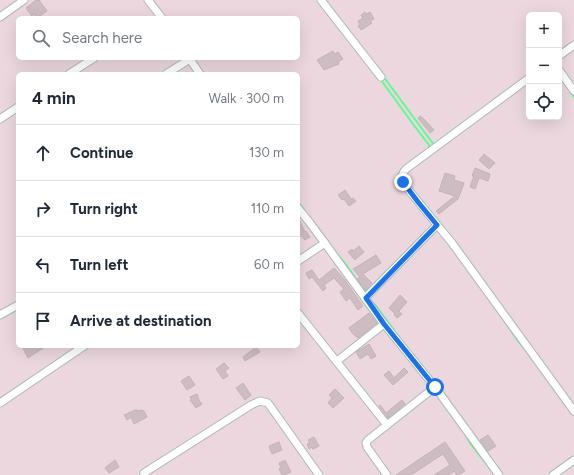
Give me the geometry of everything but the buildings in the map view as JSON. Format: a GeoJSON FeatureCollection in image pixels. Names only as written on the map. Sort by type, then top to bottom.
{"type":"FeatureCollection","features":[{"type":"Feature","properties":{"kind":"street"},"geometry":{"type":"LineString","coordinates":[[0,17],[24,0]]}},
{"type":"Feature","properties":{"kind":"street"},"geometry":{"type":"LineString","coordinates":[[148,0],[158,16]]}},
{"type":"Feature","properties":{"kind":"street"},"geometry":{"type":"LineString","coordinates":[[321,0],[381,77]]}},
{"type":"Feature","properties":{"kind":"street"},"geometry":{"type":"LineString","coordinates":[[562,54],[574,45]]}},
{"type":"Feature","properties":{"kind":"street"},"geometry":{"type":"LineString","coordinates":[[72,72],[91,60]]}},
{"type":"Feature","properties":{"kind":"street"},"geometry":{"type":"LineString","coordinates":[[169,72],[187,60]]}},
{"type":"Feature","properties":{"kind":"street"},"geometry":{"type":"LineString","coordinates":[[191,60],[199,72]]}},
{"type":"Feature","properties":{"kind":"street"},"geometry":{"type":"LineString","coordinates":[[562,74],[574,91]]}},
{"type":"Feature","properties":{"kind":"street"},"geometry":{"type":"LineString","coordinates":[[526,80],[406,169],[403,173],[402,179],[407,188],[452,243],[574,411]]}},
{"type":"Feature","properties":{"kind":"street"},"geometry":{"type":"LineString","coordinates":[[0,118],[16,108]]}},
{"type":"Feature","properties":{"kind":"street"},"geometry":{"type":"LineString","coordinates":[[300,216],[310,223],[384,324],[435,387],[499,475]]}},
{"type":"Feature","properties":{"kind":"street"},"geometry":{"type":"LineString","coordinates":[[366,298],[437,225]]}},
{"type":"Feature","properties":{"kind":"street"},"geometry":{"type":"LineString","coordinates":[[300,260],[325,243]]}},
{"type":"Feature","properties":{"kind":"street"},"geometry":{"type":"LineString","coordinates":[[0,315],[16,306]]}},
{"type":"Feature","properties":{"kind":"street"},"geometry":{"type":"LineString","coordinates":[[300,315],[387,425]]}},
{"type":"Feature","properties":{"kind":"street"},"geometry":{"type":"LineString","coordinates":[[337,361],[384,324]]}},
{"type":"Feature","properties":{"kind":"street"},"geometry":{"type":"LineString","coordinates":[[0,403],[81,348]]}},
{"type":"Feature","properties":{"kind":"street"},"geometry":{"type":"LineString","coordinates":[[387,475],[366,447],[366,443],[435,387]]}},
{"type":"Feature","properties":{"kind":"street"},"geometry":{"type":"LineString","coordinates":[[145,475],[144,473],[250,405],[260,401],[268,403],[319,475]]}},
{"type":"Feature","properties":{"kind":"street"},"geometry":{"type":"LineString","coordinates":[[553,475],[574,460]]}},
{"type":"Feature","properties":{"kind":"waterway"},"geometry":{"type":"LineString","coordinates":[[383,76],[434,145]]}},
{"type":"Feature","properties":{"kind":"waterway"},"geometry":{"type":"LineString","coordinates":[[381,80],[429,145],[429,149]]}},
{"type":"Feature","properties":{"kind":"waterway"},"geometry":{"type":"LineString","coordinates":[[570,91],[574,97]]}},
{"type":"Feature","properties":{"kind":"waterway"},"geometry":{"type":"LineString","coordinates":[[300,205],[305,211]]}},
{"type":"Feature","properties":{"kind":"waterway"},"geometry":{"type":"LineString","coordinates":[[315,224],[326,239]]}},
{"type":"Feature","properties":{"kind":"waterway"},"geometry":{"type":"LineString","coordinates":[[337,254],[362,288],[367,291],[370,288]]}},
{"type":"Feature","properties":{"kind":"waterway"},"geometry":{"type":"LineString","coordinates":[[376,282],[394,264]]}},
{"type":"Feature","properties":{"kind":"waterway"},"geometry":{"type":"LineString","coordinates":[[371,301],[399,337]]}},
{"type":"Feature","properties":{"kind":"waterway"},"geometry":{"type":"LineString","coordinates":[[500,314],[525,349]]}},
{"type":"Feature","properties":{"kind":"waterway"},"geometry":{"type":"LineString","coordinates":[[444,405],[451,414]]}},
{"type":"Feature","properties":{"kind":"waterway"},"geometry":{"type":"LineString","coordinates":[[466,435],[470,443],[495,475]]}},
{"type":"Feature","properties":{"kind":"route"},"geometry":{"type":"LineString","coordinates":[[403,182],[437,225],[366,298],[384,324],[435,387]]}}]}
